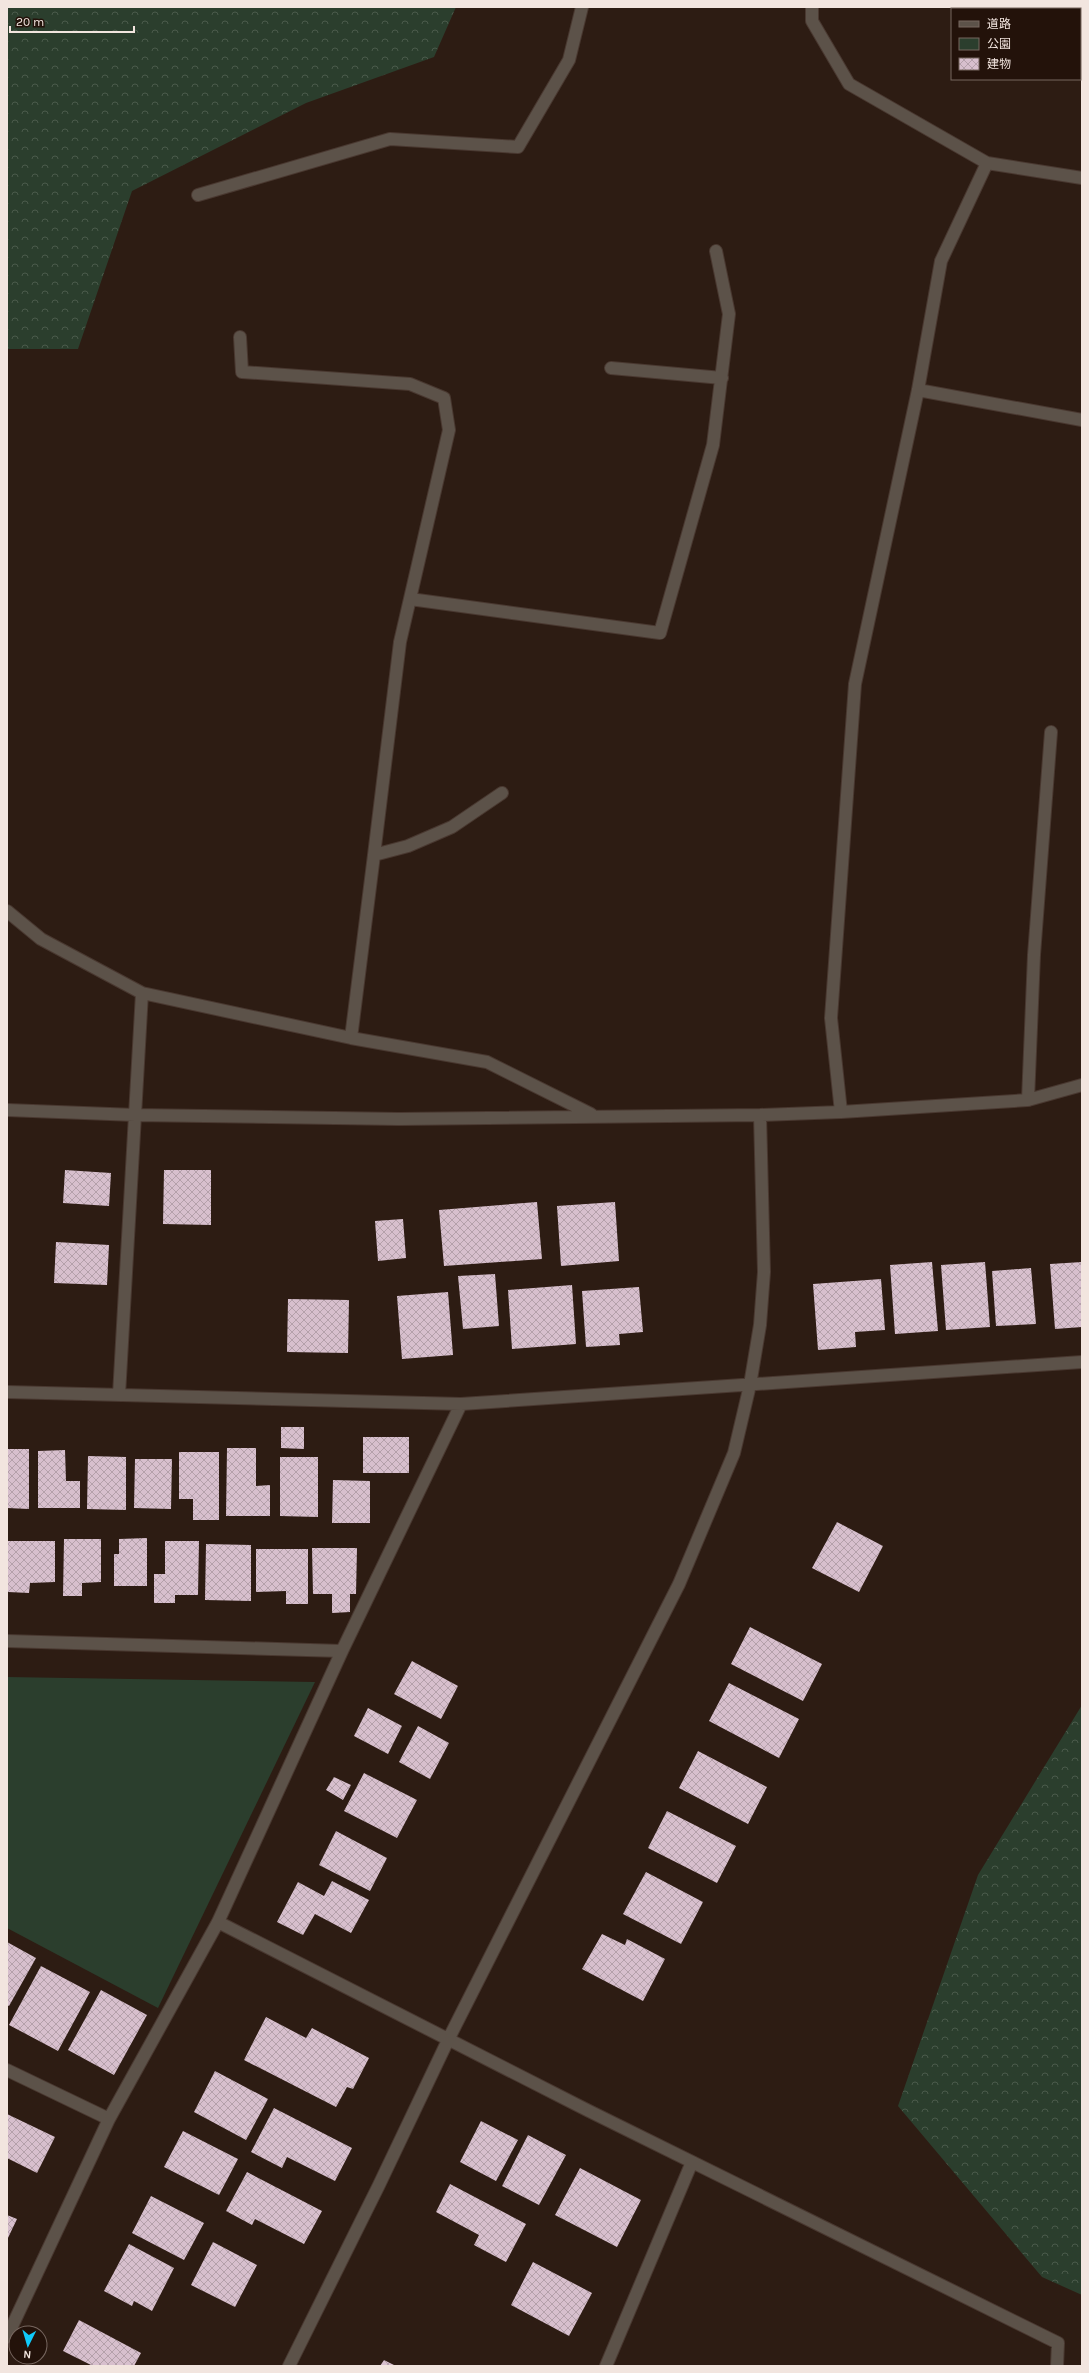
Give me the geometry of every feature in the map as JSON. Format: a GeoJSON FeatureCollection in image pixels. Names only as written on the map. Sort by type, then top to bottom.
{"type":"FeatureCollection","features":[{"type":"Feature","properties":{"kind":"street"},"geometry":{"type":"LineString","coordinates":[[198,195],[390,139],[518,147],[569,60],[582,7]]}},
{"type":"Feature","properties":{"kind":"street"},"geometry":{"type":"LineString","coordinates":[[812,7],[812,21],[849,84],[987,163],[1082,178]]}},
{"type":"Feature","properties":{"kind":"street"},"geometry":{"type":"LineString","coordinates":[[841,1112],[831,1018],[856,684],[918,390],[941,261],[987,163]]}},
{"type":"Feature","properties":{"kind":"street"},"geometry":{"type":"LineString","coordinates":[[410,599],[660,633],[714,445],[729,314],[716,251]]}},
{"type":"Feature","properties":{"kind":"street"},"geometry":{"type":"LineString","coordinates":[[240,337],[242,372],[410,384],[444,398],[449,430],[400,642],[351,1038]]}},
{"type":"Feature","properties":{"kind":"street"},"geometry":{"type":"LineString","coordinates":[[611,368],[722,378]]}},
{"type":"Feature","properties":{"kind":"street"},"geometry":{"type":"LineString","coordinates":[[918,390],[1082,420]]}},
{"type":"Feature","properties":{"kind":"street"},"geometry":{"type":"LineString","coordinates":[[1028,1100],[1034,955],[1051,732]]}},
{"type":"Feature","properties":{"kind":"street"},"geometry":{"type":"LineString","coordinates":[[374,855],[408,846],[452,827],[502,793]]}},
{"type":"Feature","properties":{"kind":"street"},"geometry":{"type":"LineString","coordinates":[[7,911],[41,939],[142,993],[351,1038],[487,1062],[593,1115]]}},
{"type":"Feature","properties":{"kind":"street"},"geometry":{"type":"LineString","coordinates":[[119,1395],[142,993]]}},
{"type":"Feature","properties":{"kind":"street"},"geometry":{"type":"LineString","coordinates":[[7,1110],[135,1115],[399,1119],[593,1115],[760,1114],[841,1112],[1028,1100],[1082,1085]]}},
{"type":"Feature","properties":{"kind":"street"},"geometry":{"type":"LineString","coordinates":[[289,2366],[380,2185],[449,2038],[679,1584],[734,1452],[750,1385],[760,1325],[764,1272],[760,1114]]}},
{"type":"Feature","properties":{"kind":"street"},"geometry":{"type":"LineString","coordinates":[[7,1392],[461,1404],[1082,1362]]}},
{"type":"Feature","properties":{"kind":"street"},"geometry":{"type":"LineString","coordinates":[[7,2337],[109,2119],[218,1922],[342,1651],[461,1404]]}},
{"type":"Feature","properties":{"kind":"street"},"geometry":{"type":"LineString","coordinates":[[7,1641],[342,1651]]}},
{"type":"Feature","properties":{"kind":"street"},"geometry":{"type":"LineString","coordinates":[[218,1922],[692,2162],[1058,2343],[1057,2366]]}},
{"type":"Feature","properties":{"kind":"street"},"geometry":{"type":"LineString","coordinates":[[7,2070],[109,2119]]}},
{"type":"Feature","properties":{"kind":"street"},"geometry":{"type":"LineString","coordinates":[[606,2366],[692,2162]]}},
{"type":"Feature","properties":{"kind":"green space"},"geometry":{"type":"Polygon","coordinates":[[[7,7],[456,7],[434,57],[306,103],[132,191],[78,349],[7,349],[7,7]]]}},
{"type":"Feature","properties":{"kind":"green space"},"geometry":{"type":"Polygon","coordinates":[[[7,1677],[315,1682],[158,2008],[7,1928],[7,1677]]]}},
{"type":"Feature","properties":{"kind":"green space"},"geometry":{"type":"Polygon","coordinates":[[[1082,1705],[1082,2295],[1042,2277],[898,2106],[978,1875],[1082,1705]]]}},
{"type":"Feature","properties":{"kind":"building"},"geometry":{"type":"Polygon","coordinates":[[[65,1170],[111,1173],[109,1206],[63,1203],[65,1170]]]}},
{"type":"Feature","properties":{"kind":"building"},"geometry":{"type":"Polygon","coordinates":[[[164,1170],[211,1170],[211,1225],[163,1224],[164,1170]]]}},
{"type":"Feature","properties":{"kind":"building"},"geometry":{"type":"Polygon","coordinates":[[[537,1202],[542,1259],[444,1266],[439,1210],[537,1202]]]}},
{"type":"Feature","properties":{"kind":"building"},"geometry":{"type":"Polygon","coordinates":[[[615,1202],[619,1261],[561,1266],[557,1206],[615,1202]]]}},
{"type":"Feature","properties":{"kind":"building"},"geometry":{"type":"Polygon","coordinates":[[[403,1219],[406,1258],[378,1261],[375,1221],[403,1219]]]}},
{"type":"Feature","properties":{"kind":"building"},"geometry":{"type":"Polygon","coordinates":[[[56,1242],[109,1245],[107,1285],[54,1283],[56,1242]]]}},
{"type":"Feature","properties":{"kind":"building"},"geometry":{"type":"Polygon","coordinates":[[[932,1262],[938,1331],[895,1334],[890,1265],[932,1262]]]}},
{"type":"Feature","properties":{"kind":"building"},"geometry":{"type":"Polygon","coordinates":[[[985,1262],[990,1327],[946,1330],[941,1265],[985,1262]]]}},
{"type":"Feature","properties":{"kind":"building"},"geometry":{"type":"Polygon","coordinates":[[[1082,1262],[1082,1327],[1055,1329],[1050,1264],[1082,1262]]]}},
{"type":"Feature","properties":{"kind":"building"},"geometry":{"type":"Polygon","coordinates":[[[1031,1268],[1036,1324],[996,1326],[992,1271],[1031,1268]]]}},
{"type":"Feature","properties":{"kind":"building"},"geometry":{"type":"Polygon","coordinates":[[[495,1274],[499,1326],[463,1329],[458,1276],[495,1274]]]}},
{"type":"Feature","properties":{"kind":"building"},"geometry":{"type":"Polygon","coordinates":[[[881,1279],[885,1330],[855,1332],[856,1347],[818,1350],[813,1284],[881,1279]]]}},
{"type":"Feature","properties":{"kind":"building"},"geometry":{"type":"Polygon","coordinates":[[[572,1285],[576,1344],[512,1349],[508,1290],[572,1285]]]}},
{"type":"Feature","properties":{"kind":"building"},"geometry":{"type":"Polygon","coordinates":[[[639,1287],[643,1332],[619,1334],[620,1345],[586,1347],[582,1291],[639,1287]]]}},
{"type":"Feature","properties":{"kind":"building"},"geometry":{"type":"Polygon","coordinates":[[[448,1292],[453,1355],[402,1359],[397,1296],[448,1292]]]}},
{"type":"Feature","properties":{"kind":"building"},"geometry":{"type":"Polygon","coordinates":[[[288,1299],[349,1300],[348,1353],[287,1352],[288,1299]]]}},
{"type":"Feature","properties":{"kind":"building"},"geometry":{"type":"Polygon","coordinates":[[[281,1427],[304,1427],[304,1449],[281,1448],[281,1427]]]}},
{"type":"Feature","properties":{"kind":"building"},"geometry":{"type":"Polygon","coordinates":[[[363,1437],[409,1437],[409,1473],[363,1473],[363,1437]]]}},
{"type":"Feature","properties":{"kind":"building"},"geometry":{"type":"Polygon","coordinates":[[[227,1448],[256,1448],[256,1486],[270,1485],[270,1516],[226,1516],[227,1448]]]}},
{"type":"Feature","properties":{"kind":"building"},"geometry":{"type":"Polygon","coordinates":[[[7,1449],[29,1449],[29,1509],[7,1508],[7,1449]]]}},
{"type":"Feature","properties":{"kind":"building"},"geometry":{"type":"Polygon","coordinates":[[[65,1450],[66,1481],[80,1481],[80,1508],[38,1508],[38,1451],[65,1450]]]}},
{"type":"Feature","properties":{"kind":"building"},"geometry":{"type":"Polygon","coordinates":[[[179,1452],[219,1452],[219,1520],[193,1520],[193,1499],[179,1499],[179,1452]]]}},
{"type":"Feature","properties":{"kind":"building"},"geometry":{"type":"Polygon","coordinates":[[[88,1456],[126,1457],[126,1510],[87,1509],[88,1456]]]}},
{"type":"Feature","properties":{"kind":"building"},"geometry":{"type":"Polygon","coordinates":[[[280,1457],[318,1457],[318,1517],[280,1516],[280,1457]]]}},
{"type":"Feature","properties":{"kind":"building"},"geometry":{"type":"Polygon","coordinates":[[[135,1459],[172,1459],[171,1509],[134,1508],[135,1459]]]}},
{"type":"Feature","properties":{"kind":"building"},"geometry":{"type":"Polygon","coordinates":[[[333,1480],[370,1481],[370,1523],[332,1523],[333,1480]]]}},
{"type":"Feature","properties":{"kind":"building"},"geometry":{"type":"Polygon","coordinates":[[[837,1522],[883,1546],[859,1592],[812,1568],[837,1522]]]}},
{"type":"Feature","properties":{"kind":"building"},"geometry":{"type":"Polygon","coordinates":[[[147,1538],[147,1586],[114,1586],[114,1554],[119,1554],[119,1539],[147,1538]]]}},
{"type":"Feature","properties":{"kind":"building"},"geometry":{"type":"Polygon","coordinates":[[[64,1539],[101,1539],[101,1582],[82,1583],[82,1596],[63,1596],[64,1539]]]}},
{"type":"Feature","properties":{"kind":"building"},"geometry":{"type":"Polygon","coordinates":[[[8,1541],[55,1541],[55,1582],[30,1583],[29,1593],[8,1592],[8,1541]]]}},
{"type":"Feature","properties":{"kind":"building"},"geometry":{"type":"Polygon","coordinates":[[[165,1541],[199,1541],[198,1595],[175,1595],[175,1603],[154,1603],[154,1574],[165,1574],[165,1541]]]}},
{"type":"Feature","properties":{"kind":"building"},"geometry":{"type":"Polygon","coordinates":[[[206,1544],[251,1545],[251,1601],[205,1600],[206,1544]]]}},
{"type":"Feature","properties":{"kind":"building"},"geometry":{"type":"Polygon","coordinates":[[[312,1548],[357,1548],[356,1594],[350,1594],[350,1612],[332,1613],[332,1594],[313,1594],[312,1548]]]}},
{"type":"Feature","properties":{"kind":"building"},"geometry":{"type":"Polygon","coordinates":[[[256,1549],[308,1549],[308,1604],[286,1604],[286,1591],[256,1592],[256,1549]]]}},
{"type":"Feature","properties":{"kind":"building"},"geometry":{"type":"Polygon","coordinates":[[[750,1627],[822,1664],[803,1701],[731,1664],[750,1627]]]}},
{"type":"Feature","properties":{"kind":"building"},"geometry":{"type":"Polygon","coordinates":[[[412,1661],[458,1686],[441,1719],[394,1694],[412,1661]]]}},
{"type":"Feature","properties":{"kind":"building"},"geometry":{"type":"Polygon","coordinates":[[[729,1683],[799,1719],[779,1758],[709,1721],[729,1683]]]}},
{"type":"Feature","properties":{"kind":"building"},"geometry":{"type":"Polygon","coordinates":[[[368,1708],[402,1726],[388,1754],[354,1736],[368,1708]]]}},
{"type":"Feature","properties":{"kind":"building"},"geometry":{"type":"Polygon","coordinates":[[[418,1726],[449,1743],[430,1779],[399,1762],[418,1726]]]}},
{"type":"Feature","properties":{"kind":"building"},"geometry":{"type":"Polygon","coordinates":[[[698,1751],[767,1787],[748,1824],[679,1788],[698,1751]]]}},
{"type":"Feature","properties":{"kind":"building"},"geometry":{"type":"Polygon","coordinates":[[[364,1773],[417,1800],[397,1838],[344,1811],[364,1773]]]}},
{"type":"Feature","properties":{"kind":"building"},"geometry":{"type":"Polygon","coordinates":[[[334,1777],[351,1785],[343,1800],[326,1790],[334,1777]]]}},
{"type":"Feature","properties":{"kind":"building"},"geometry":{"type":"Polygon","coordinates":[[[667,1811],[736,1846],[717,1883],[648,1848],[667,1811]]]}},
{"type":"Feature","properties":{"kind":"building"},"geometry":{"type":"Polygon","coordinates":[[[336,1831],[387,1858],[370,1891],[319,1865],[336,1831]]]}},
{"type":"Feature","properties":{"kind":"building"},"geometry":{"type":"Polygon","coordinates":[[[646,1872],[703,1902],[681,1944],[623,1914],[646,1872]]]}},
{"type":"Feature","properties":{"kind":"building"},"geometry":{"type":"Polygon","coordinates":[[[332,1881],[369,1900],[351,1933],[315,1914],[303,1935],[277,1922],[298,1882],[324,1896],[332,1881]]]}},
{"type":"Feature","properties":{"kind":"building"},"geometry":{"type":"Polygon","coordinates":[[[602,1934],[625,1945],[627,1939],[665,1959],[643,2001],[582,1969],[602,1934]]]}},
{"type":"Feature","properties":{"kind":"building"},"geometry":{"type":"Polygon","coordinates":[[[7,1942],[36,1958],[9,2006],[7,2005],[7,1942]]]}},
{"type":"Feature","properties":{"kind":"building"},"geometry":{"type":"Polygon","coordinates":[[[41,1966],[90,1992],[58,2051],[9,2025],[41,1966]]]}},
{"type":"Feature","properties":{"kind":"building"},"geometry":{"type":"Polygon","coordinates":[[[101,1990],[147,2015],[114,2075],[68,2050],[101,1990]]]}},
{"type":"Feature","properties":{"kind":"building"},"geometry":{"type":"Polygon","coordinates":[[[266,2017],[306,2038],[312,2028],[369,2058],[353,2089],[347,2087],[336,2107],[244,2060],[266,2017]]]}},
{"type":"Feature","properties":{"kind":"building"},"geometry":{"type":"Polygon","coordinates":[[[215,2071],[268,2099],[246,2140],[194,2112],[215,2071]]]}},
{"type":"Feature","properties":{"kind":"building"},"geometry":{"type":"Polygon","coordinates":[[[274,2108],[352,2148],[335,2181],[287,2157],[282,2168],[251,2152],[274,2108]]]}},
{"type":"Feature","properties":{"kind":"building"},"geometry":{"type":"Polygon","coordinates":[[[7,2114],[55,2137],[37,2173],[7,2158],[7,2114]]]}},
{"type":"Feature","properties":{"kind":"building"},"geometry":{"type":"Polygon","coordinates":[[[481,2121],[518,2140],[496,2181],[460,2162],[481,2121]]]}},
{"type":"Feature","properties":{"kind":"building"},"geometry":{"type":"Polygon","coordinates":[[[183,2131],[238,2159],[219,2195],[164,2167],[183,2131]]]}},
{"type":"Feature","properties":{"kind":"building"},"geometry":{"type":"Polygon","coordinates":[[[528,2135],[566,2155],[539,2205],[502,2186],[528,2135]]]}},
{"type":"Feature","properties":{"kind":"building"},"geometry":{"type":"Polygon","coordinates":[[[580,2168],[641,2200],[617,2247],[555,2215],[580,2168]]]}},
{"type":"Feature","properties":{"kind":"building"},"geometry":{"type":"Polygon","coordinates":[[[247,2172],[322,2211],[304,2244],[255,2219],[252,2225],[226,2211],[247,2172]]]}},
{"type":"Feature","properties":{"kind":"building"},"geometry":{"type":"Polygon","coordinates":[[[450,2184],[526,2224],[506,2262],[474,2245],[479,2235],[436,2212],[450,2184]]]}},
{"type":"Feature","properties":{"kind":"building"},"geometry":{"type":"Polygon","coordinates":[[[151,2196],[204,2223],[184,2260],[132,2233],[151,2196]]]}},
{"type":"Feature","properties":{"kind":"building"},"geometry":{"type":"Polygon","coordinates":[[[7,2215],[17,2219],[7,2240],[7,2215]]]}},
{"type":"Feature","properties":{"kind":"building"},"geometry":{"type":"Polygon","coordinates":[[[213,2242],[257,2265],[235,2307],[191,2285],[213,2242]]]}},
{"type":"Feature","properties":{"kind":"building"},"geometry":{"type":"Polygon","coordinates":[[[129,2244],[174,2268],[152,2311],[134,2301],[132,2306],[104,2291],[129,2244]]]}},
{"type":"Feature","properties":{"kind":"building"},"geometry":{"type":"Polygon","coordinates":[[[533,2262],[592,2293],[569,2336],[511,2305],[533,2262]]]}},
{"type":"Feature","properties":{"kind":"building"},"geometry":{"type":"Polygon","coordinates":[[[79,2320],[141,2353],[134,2366],[93,2366],[63,2351],[79,2320]]]}},
{"type":"Feature","properties":{"kind":"building"},"geometry":{"type":"Polygon","coordinates":[[[384,2360],[396,2366],[380,2366],[384,2360]]]}}]}
